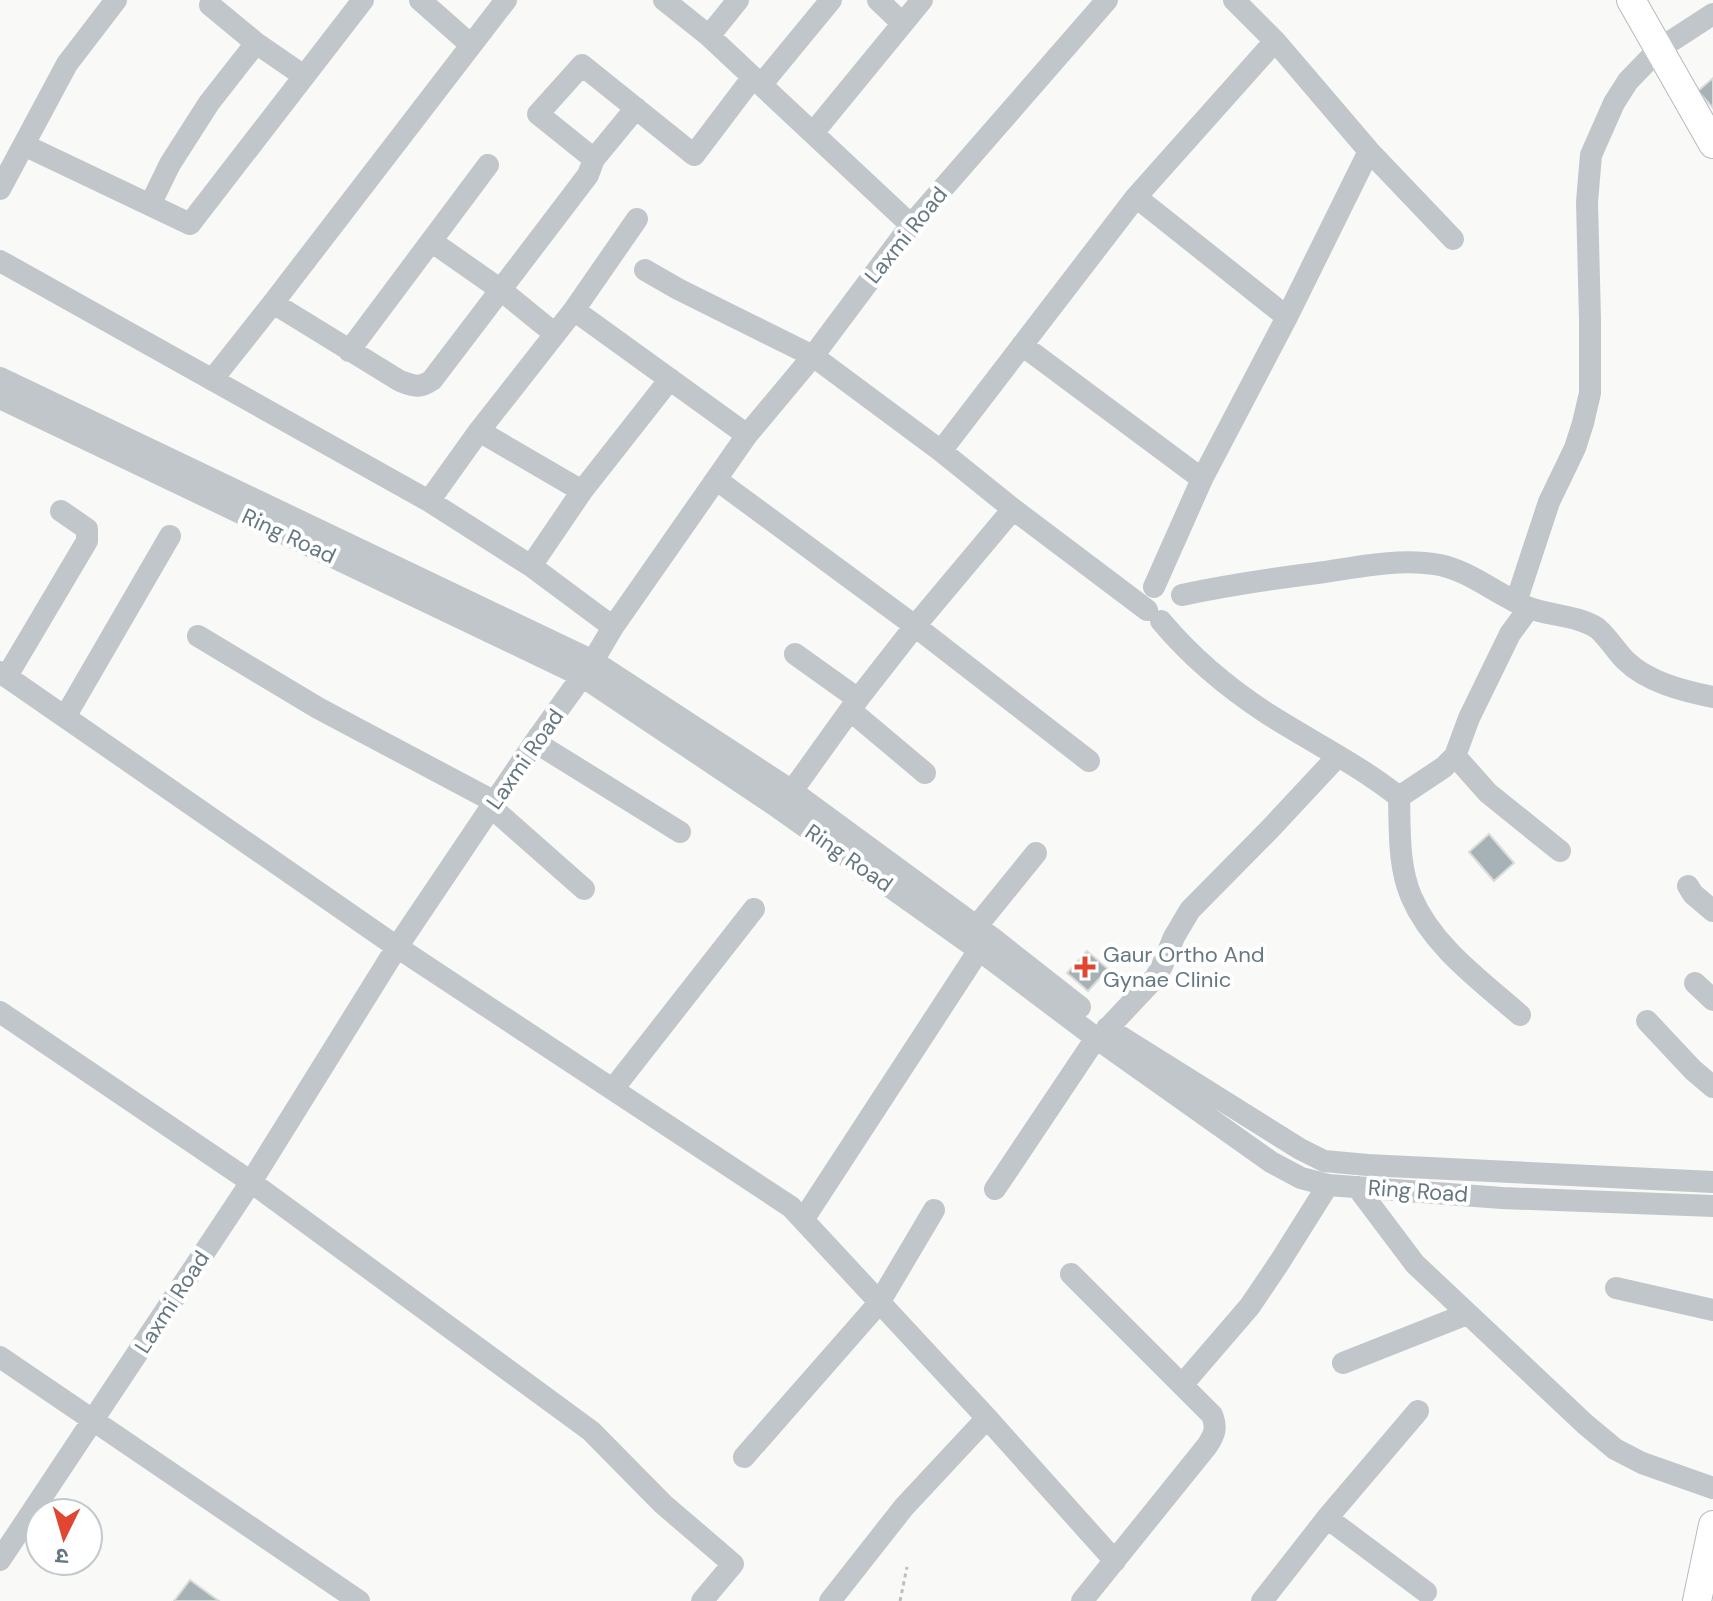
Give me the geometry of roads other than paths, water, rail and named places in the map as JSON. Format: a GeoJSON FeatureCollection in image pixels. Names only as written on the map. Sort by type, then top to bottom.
{"type":"FeatureCollection","features":[{"type":"Feature","properties":{"kind":"main road"},"geometry":{"type":"LineString","coordinates":[[1631,0],[1713,144]]}},
{"type":"Feature","properties":{"kind":"main road"},"geometry":{"type":"LineString","coordinates":[[1697,1601],[1713,1525]]}},
{"type":"Feature","properties":{"kind":"street"},"geometry":{"type":"LineString","coordinates":[[0,189],[67,64],[116,0]]}},
{"type":"Feature","properties":{"kind":"street"},"geometry":{"type":"LineString","coordinates":[[24,145],[190,224],[363,0]]}},
{"type":"Feature","properties":{"kind":"street"},"geometry":{"type":"LineString","coordinates":[[420,0],[471,45]]}},
{"type":"Feature","properties":{"kind":"street"},"geometry":{"type":"LineString","coordinates":[[212,380],[506,0]]}},
{"type":"Feature","properties":{"kind":"street"},"geometry":{"type":"LineString","coordinates":[[664,0],[709,36],[911,225]]}},
{"type":"Feature","properties":{"kind":"street"},"geometry":{"type":"LineString","coordinates":[[709,36],[738,0]]}},
{"type":"Feature","properties":{"kind":"street"},"geometry":{"type":"LineString","coordinates":[[594,159],[538,114],[582,65],[694,155],[831,0]]}},
{"type":"Feature","properties":{"kind":"street"},"geometry":{"type":"LineString","coordinates":[[878,0],[902,23]]}},
{"type":"Feature","properties":{"kind":"street"},"geometry":{"type":"LineString","coordinates":[[813,133],[922,0]]}},
{"type":"Feature","properties":{"kind":"street","name":"Laxmi Road"},"geometry":{"type":"LineString","coordinates":[[0,1560],[251,1182],[397,947],[747,435],[813,356],[911,225],[1107,0]]}},
{"type":"Feature","properties":{"kind":"street"},"geometry":{"type":"LineString","coordinates":[[1234,0],[1275,41],[1369,151],[1453,239]]}},
{"type":"Feature","properties":{"kind":"street"},"geometry":{"type":"LineString","coordinates":[[210,5],[256,43],[304,76]]}},
{"type":"Feature","properties":{"kind":"street"},"geometry":{"type":"LineString","coordinates":[[1399,797],[1455,756],[1469,718],[1523,605],[1549,502],[1579,435],[1590,393],[1587,202],[1591,155],[1614,103],[1628,81],[1659,49],[1713,14]]}},
{"type":"Feature","properties":{"kind":"street"},"geometry":{"type":"LineString","coordinates":[[941,451],[1136,197],[1275,41]]}},
{"type":"Feature","properties":{"kind":"street"},"geometry":{"type":"LineString","coordinates":[[150,205],[170,164],[209,103],[256,43]]}},
{"type":"Feature","properties":{"kind":"street"},"geometry":{"type":"LineString","coordinates":[[273,303],[400,381],[424,386],[432,380],[501,290],[588,175],[594,159],[636,108]]}},
{"type":"Feature","properties":{"kind":"street"},"geometry":{"type":"LineString","coordinates":[[1154,587],[1173,585],[1182,595],[1183,606],[1177,616],[1167,621],[1154,615],[1146,599],[1202,479],[1369,151]]}},
{"type":"Feature","properties":{"kind":"street"},"geometry":{"type":"LineString","coordinates":[[349,351],[488,165]]}},
{"type":"Feature","properties":{"kind":"street"},"geometry":{"type":"LineString","coordinates":[[1136,197],[1287,317]]}},
{"type":"Feature","properties":{"kind":"street"},"geometry":{"type":"LineString","coordinates":[[429,501],[479,431],[574,310],[637,219]]}},
{"type":"Feature","properties":{"kind":"street"},"geometry":{"type":"LineString","coordinates":[[431,241],[501,290],[555,334]]}},
{"type":"Feature","properties":{"kind":"street"},"geometry":{"type":"LineString","coordinates":[[0,261],[429,501],[531,566],[613,627]]}},
{"type":"Feature","properties":{"kind":"street"},"geometry":{"type":"LineString","coordinates":[[645,270],[813,356],[1154,615],[1210,672],[1267,713],[1377,780],[1399,797],[1403,864],[1411,895],[1446,948],[1520,1015]]}},
{"type":"Feature","properties":{"kind":"street"},"geometry":{"type":"LineString","coordinates":[[574,310],[747,435]]}},
{"type":"Feature","properties":{"kind":"street"},"geometry":{"type":"LineString","coordinates":[[1022,345],[1202,479]]}},
{"type":"Feature","properties":{"kind":"street","name":"Ring Road"},"geometry":{"type":"LineString","coordinates":[[0,378],[588,668],[792,791],[976,927],[1102,1033],[1271,1162],[1301,1178],[1328,1185],[1502,1198],[1713,1206]]}},
{"type":"Feature","properties":{"kind":"street"},"geometry":{"type":"LineString","coordinates":[[531,566],[582,491],[670,379]]}},
{"type":"Feature","properties":{"kind":"street","name":"Ring Road"},"geometry":{"type":"LineString","coordinates":[[0,398],[588,668],[776,806],[1102,1033],[1324,1161],[1713,1182]]}},
{"type":"Feature","properties":{"kind":"street"},"geometry":{"type":"LineString","coordinates":[[479,431],[582,491]]}},
{"type":"Feature","properties":{"kind":"street"},"geometry":{"type":"LineString","coordinates":[[717,480],[915,626],[1089,761]]}},
{"type":"Feature","properties":{"kind":"street"},"geometry":{"type":"LineString","coordinates":[[792,791],[915,626],[1013,509]]}},
{"type":"Feature","properties":{"kind":"street"},"geometry":{"type":"LineString","coordinates":[[61,511],[87,529],[87,541],[3,674],[397,947],[791,1207],[1115,1561]]}},
{"type":"Feature","properties":{"kind":"street"},"geometry":{"type":"LineString","coordinates":[[65,717],[170,536]]}},
{"type":"Feature","properties":{"kind":"street"},"geometry":{"type":"LineString","coordinates":[[1182,595],[1230,585],[1374,565],[1439,565],[1462,571],[1523,605],[1596,628],[1632,667],[1670,686],[1713,697]]}},
{"type":"Feature","properties":{"kind":"street"},"geometry":{"type":"LineString","coordinates":[[198,636],[318,708],[493,805],[584,889]]}},
{"type":"Feature","properties":{"kind":"street"},"geometry":{"type":"LineString","coordinates":[[795,654],[925,773]]}},
{"type":"Feature","properties":{"kind":"street"},"geometry":{"type":"LineString","coordinates":[[535,742],[680,832]]}},
{"type":"Feature","properties":{"kind":"street"},"geometry":{"type":"LineString","coordinates":[[995,1189],[1102,1033],[1155,978],[1190,910],[1338,756]]}},
{"type":"Feature","properties":{"kind":"street"},"geometry":{"type":"LineString","coordinates":[[1455,756],[1488,793],[1560,851]]}},
{"type":"Feature","properties":{"kind":"street"},"geometry":{"type":"LineString","coordinates":[[976,927],[1036,853]]}},
{"type":"Feature","properties":{"kind":"street"},"geometry":{"type":"LineString","coordinates":[[1688,886],[1713,911]]}},
{"type":"Feature","properties":{"kind":"street"},"geometry":{"type":"LineString","coordinates":[[613,1089],[754,909]]}},
{"type":"Feature","properties":{"kind":"street"},"geometry":{"type":"LineString","coordinates":[[803,1220],[979,950]]}},
{"type":"Feature","properties":{"kind":"street"},"geometry":{"type":"LineString","coordinates":[[1695,983],[1713,1000]]}},
{"type":"Feature","properties":{"kind":"street"},"geometry":{"type":"LineString","coordinates":[[0,1012],[251,1182],[591,1431],[663,1504],[733,1564],[702,1601]]}},
{"type":"Feature","properties":{"kind":"street"},"geometry":{"type":"LineString","coordinates":[[1647,1021],[1713,1087]]}},
{"type":"Feature","properties":{"kind":"street"},"geometry":{"type":"LineString","coordinates":[[1182,1385],[1250,1306],[1328,1185]]}},
{"type":"Feature","properties":{"kind":"street"},"geometry":{"type":"LineString","coordinates":[[1357,1187],[1415,1264],[1585,1424],[1615,1449],[1642,1463],[1713,1488]]}},
{"type":"Feature","properties":{"kind":"street"},"geometry":{"type":"LineString","coordinates":[[744,1457],[879,1303],[934,1210]]}},
{"type":"Feature","properties":{"kind":"street"},"geometry":{"type":"LineString","coordinates":[[1071,1274],[1212,1415],[1216,1424],[1215,1434],[1082,1601]]}},
{"type":"Feature","properties":{"kind":"street"},"geometry":{"type":"LineString","coordinates":[[1616,1288],[1713,1310]]}},
{"type":"Feature","properties":{"kind":"street"},"geometry":{"type":"LineString","coordinates":[[1343,1363],[1467,1314]]}},
{"type":"Feature","properties":{"kind":"street"},"geometry":{"type":"LineString","coordinates":[[0,1357],[359,1601]]}},
{"type":"Feature","properties":{"kind":"street"},"geometry":{"type":"LineString","coordinates":[[1262,1601],[1327,1518],[1418,1411]]}},
{"type":"Feature","properties":{"kind":"street"},"geometry":{"type":"LineString","coordinates":[[830,1601],[904,1507],[987,1418]]}},
{"type":"Feature","properties":{"kind":"street"},"geometry":{"type":"LineString","coordinates":[[1327,1518],[1426,1592]]}},
{"type":"Feature","properties":{"kind":"place","name":"Gaur Ortho And Gynae Clinic"},"geometry":{"type":"Point","coordinates":[1085,967]}}]}
